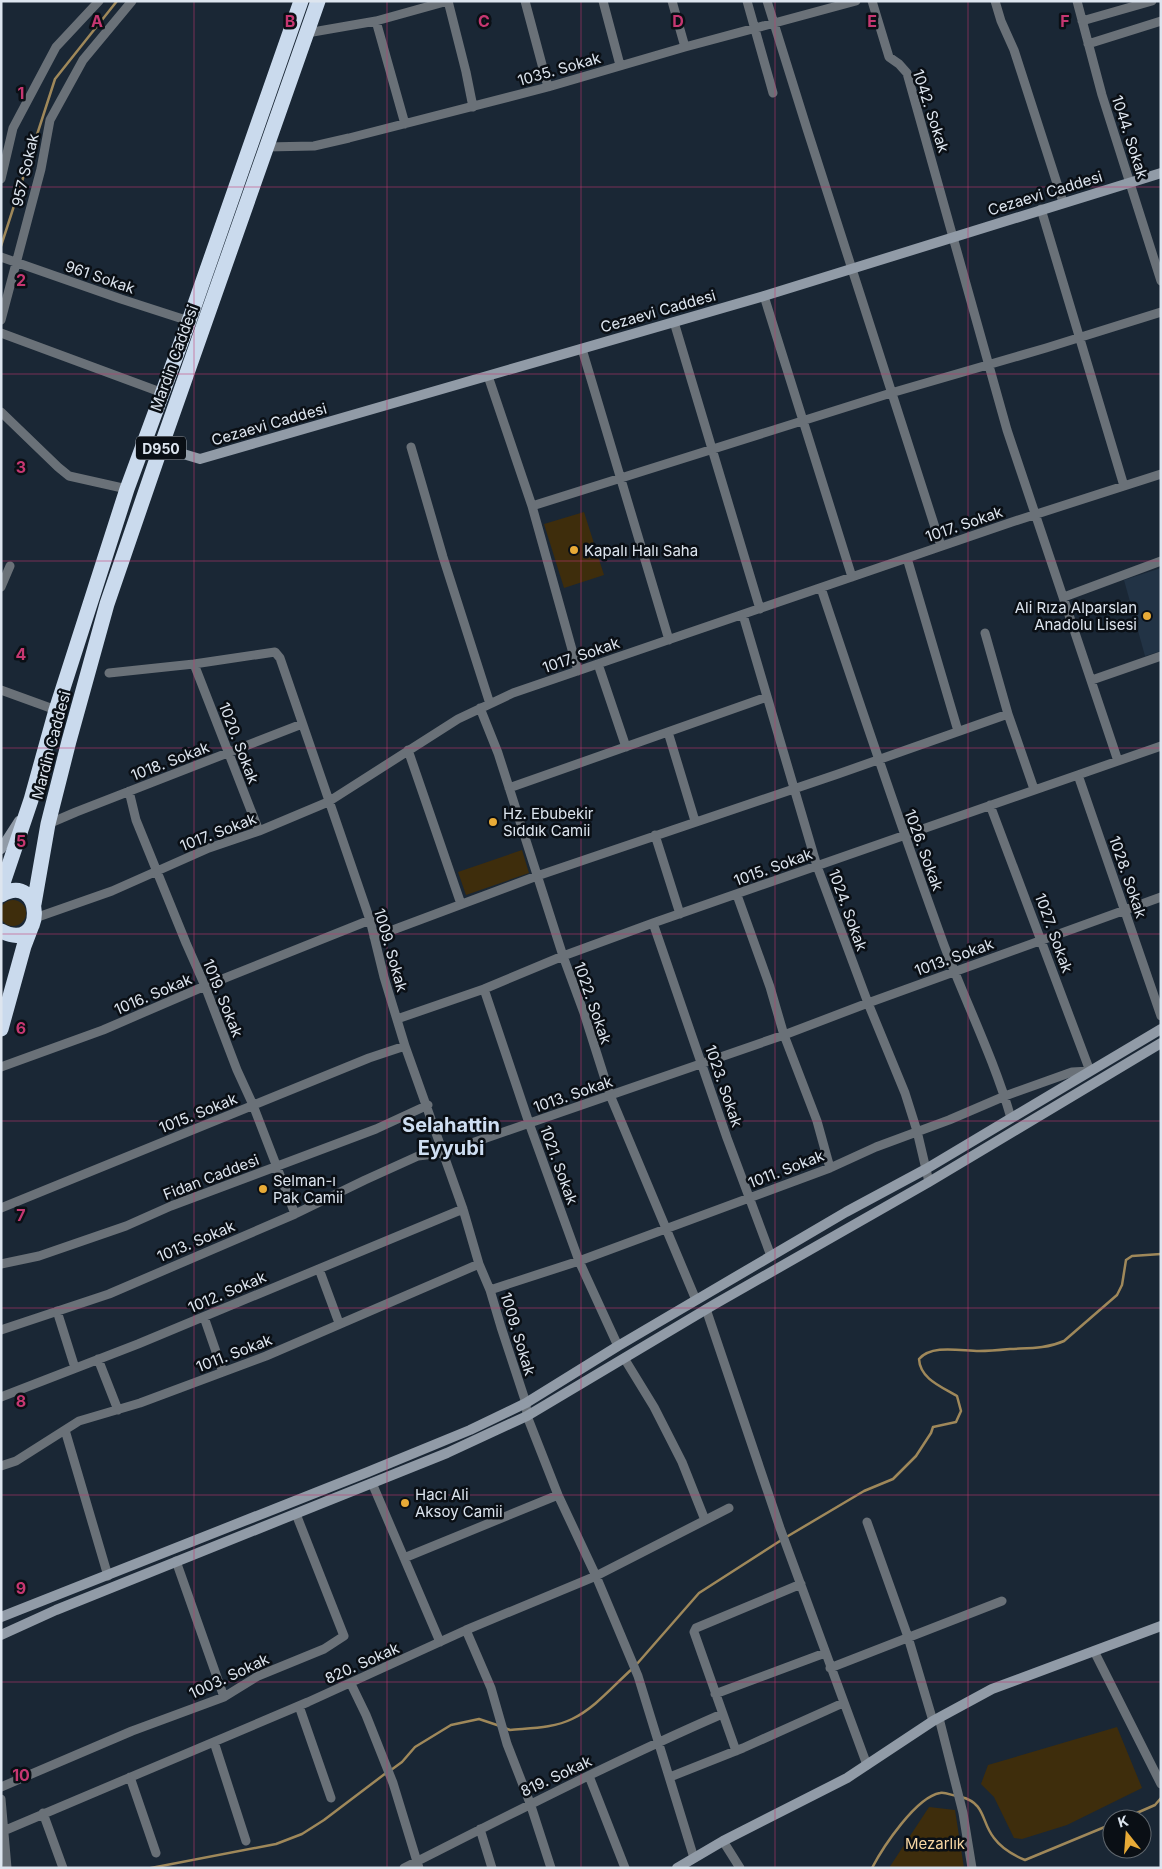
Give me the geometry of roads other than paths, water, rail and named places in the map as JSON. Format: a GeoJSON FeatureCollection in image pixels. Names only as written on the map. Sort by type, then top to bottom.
{"type":"FeatureCollection","features":[{"type":"Feature","properties":{"kind":"highway","name":"Mardin Caddesi"},"geometry":{"type":"LineString","coordinates":[[1,895],[3,883],[31,800],[56,710],[127,489],[190,321],[301,1]]}},
{"type":"Feature","properties":{"kind":"highway","name":"Mardin Caddesi"},"geometry":{"type":"LineString","coordinates":[[34,916],[48,824],[69,741],[108,604],[162,444],[318,1]]}},
{"type":"Feature","properties":{"kind":"highway","name":"Mardin Caddesi"},"geometry":{"type":"LineString","coordinates":[[1,895],[11,891],[25,894],[34,916]]}},
{"type":"Feature","properties":{"kind":"highway"},"geometry":{"type":"LineString","coordinates":[[1,931],[14,935],[21,934],[34,916]]}},
{"type":"Feature","properties":{"kind":"highway"},"geometry":{"type":"LineString","coordinates":[[1,1029],[34,916]]}},
{"type":"Feature","properties":{"kind":"street"},"geometry":{"type":"LineString","coordinates":[[1,179],[13,128],[56,47],[99,1]]}},
{"type":"Feature","properties":{"kind":"street","name":"957 Sokak"},"geometry":{"type":"LineString","coordinates":[[1,320],[41,169],[50,120],[83,60],[132,1]]}},
{"type":"Feature","properties":{"kind":"street"},"geometry":{"type":"LineString","coordinates":[[306,33],[376,21],[448,1],[466,72],[472,107]]}},
{"type":"Feature","properties":{"kind":"street"},"geometry":{"type":"LineString","coordinates":[[525,1],[548,87]]}},
{"type":"Feature","properties":{"kind":"street"},"geometry":{"type":"LineString","coordinates":[[603,1],[620,65]]}},
{"type":"Feature","properties":{"kind":"street"},"geometry":{"type":"LineString","coordinates":[[672,1],[684,47]]}},
{"type":"Feature","properties":{"kind":"street"},"geometry":{"type":"LineString","coordinates":[[747,1],[773,93]]}},
{"type":"Feature","properties":{"kind":"street"},"geometry":{"type":"LineString","coordinates":[[767,1],[941,546]]}},
{"type":"Feature","properties":{"kind":"street","name":"1035. Sokak"},"geometry":{"type":"LineString","coordinates":[[266,147],[314,146],[405,124],[548,87],[684,47],[856,1]]}},
{"type":"Feature","properties":{"kind":"street","name":"1042. Sokak"},"geometry":{"type":"LineString","coordinates":[[872,1],[889,58],[899,64],[907,73],[1007,430],[1037,514],[1118,761]]}},
{"type":"Feature","properties":{"kind":"street"},"geometry":{"type":"LineString","coordinates":[[995,1],[1001,21],[1014,50],[1063,202]]}},
{"type":"Feature","properties":{"kind":"street","name":"1044. Sokak"},"geometry":{"type":"LineString","coordinates":[[1077,1],[1088,44],[1161,281]]}},
{"type":"Feature","properties":{"kind":"street"},"geometry":{"type":"LineString","coordinates":[[1082,21],[1152,1]]}},
{"type":"Feature","properties":{"kind":"street"},"geometry":{"type":"LineString","coordinates":[[376,21],[405,124]]}},
{"type":"Feature","properties":{"kind":"street"},"geometry":{"type":"LineString","coordinates":[[1088,44],[1161,21]]}},
{"type":"Feature","properties":{"kind":"street","name":"Cezaevi Caddesi"},"geometry":{"type":"LineString","coordinates":[[162,444],[180,453],[200,459],[764,296],[1063,202],[1161,174]]}},
{"type":"Feature","properties":{"kind":"street"},"geometry":{"type":"LineString","coordinates":[[1042,209],[1124,486]]}},
{"type":"Feature","properties":{"kind":"street","name":"961 Sokak"},"geometry":{"type":"LineString","coordinates":[[4,257],[121,299],[190,321]]}},
{"type":"Feature","properties":{"kind":"street"},"geometry":{"type":"LineString","coordinates":[[764,296],[852,577]]}},
{"type":"Feature","properties":{"kind":"street"},"geometry":{"type":"LineString","coordinates":[[532,506],[891,393],[1161,312]]}},
{"type":"Feature","properties":{"kind":"street"},"geometry":{"type":"LineString","coordinates":[[674,322],[760,609]]}},
{"type":"Feature","properties":{"kind":"street"},"geometry":{"type":"LineString","coordinates":[[1,333],[163,393]]}},
{"type":"Feature","properties":{"kind":"street"},"geometry":{"type":"LineString","coordinates":[[582,349],[669,640]]}},
{"type":"Feature","properties":{"kind":"street"},"geometry":{"type":"LineString","coordinates":[[488,376],[532,506],[578,671]]}},
{"type":"Feature","properties":{"kind":"street"},"geometry":{"type":"LineString","coordinates":[[1,412],[69,476],[127,489]]}},
{"type":"Feature","properties":{"kind":"street"},"geometry":{"type":"LineString","coordinates":[[411,447],[443,557],[490,704]]}},
{"type":"Feature","properties":{"kind":"street","name":"1017. Sokak"},"geometry":{"type":"LineString","coordinates":[[34,916],[112,891],[209,848],[259,831],[328,802],[458,719],[513,693],[941,546],[1161,474]]}},
{"type":"Feature","properties":{"kind":"street"},"geometry":{"type":"LineString","coordinates":[[907,558],[958,732]]}},
{"type":"Feature","properties":{"kind":"street"},"geometry":{"type":"LineString","coordinates":[[1064,597],[1161,561]]}},
{"type":"Feature","properties":{"kind":"street"},"geometry":{"type":"LineString","coordinates":[[1,587],[10,566]]}},
{"type":"Feature","properties":{"kind":"street","name":"1026. Sokak"},"geometry":{"type":"LineString","coordinates":[[821,588],[904,835],[954,972],[1005,1096],[1011,1118]]}},
{"type":"Feature","properties":{"kind":"street","name":"1024. Sokak"},"geometry":{"type":"LineString","coordinates":[[743,615],[817,866],[868,1002],[905,1093],[917,1131],[929,1182]]}},
{"type":"Feature","properties":{"kind":"street"},"geometry":{"type":"LineString","coordinates":[[985,633],[1008,714],[1034,789]]}},
{"type":"Feature","properties":{"kind":"street","name":"1009. Sokak"},"geometry":{"type":"LineString","coordinates":[[109,673],[194,664],[276,652],[280,658],[370,920],[397,1019],[463,1209],[479,1264],[490,1290],[526,1403],[527,1416],[558,1495],[596,1576],[638,1676],[694,1858]]}},
{"type":"Feature","properties":{"kind":"street"},"geometry":{"type":"LineString","coordinates":[[1092,680],[1161,656]]}},
{"type":"Feature","properties":{"kind":"street","name":"1020. Sokak"},"geometry":{"type":"LineString","coordinates":[[194,664],[259,831]]}},
{"type":"Feature","properties":{"kind":"street"},"geometry":{"type":"LineString","coordinates":[[598,664],[626,747]]}},
{"type":"Feature","properties":{"kind":"street"},"geometry":{"type":"LineString","coordinates":[[1,690],[56,710]]}},
{"type":"Feature","properties":{"kind":"street"},"geometry":{"type":"LineString","coordinates":[[509,788],[768,697]]}},
{"type":"Feature","properties":{"kind":"street","name":"1022. Sokak"},"geometry":{"type":"LineString","coordinates":[[480,708],[498,753],[610,1095],[696,1300]]}},
{"type":"Feature","properties":{"kind":"street"},"geometry":{"type":"LineString","coordinates":[[374,937],[537,876],[1008,714]]}},
{"type":"Feature","properties":{"kind":"street","name":"1018. Sokak"},"geometry":{"type":"LineString","coordinates":[[48,824],[302,724]]}},
{"type":"Feature","properties":{"kind":"street"},"geometry":{"type":"LineString","coordinates":[[668,732],[695,821]]}},
{"type":"Feature","properties":{"kind":"street","name":"1015. Sokak"},"geometry":{"type":"LineString","coordinates":[[397,1019],[484,989],[563,956],[653,923],[1034,789],[1160,747]]}},
{"type":"Feature","properties":{"kind":"street"},"geometry":{"type":"LineString","coordinates":[[408,750],[461,904]]}},
{"type":"Feature","properties":{"kind":"street","name":"1028. Sokak"},"geometry":{"type":"LineString","coordinates":[[1078,775],[1161,1016]]}},
{"type":"Feature","properties":{"kind":"street","name":"1019. Sokak"},"geometry":{"type":"LineString","coordinates":[[129,791],[136,820],[205,986],[295,1214]]}},
{"type":"Feature","properties":{"kind":"street","name":"Mardin Caddesi"},"geometry":{"type":"LineString","coordinates":[[1,849],[31,800]]}},
{"type":"Feature","properties":{"kind":"street","name":"1027. Sokak"},"geometry":{"type":"LineString","coordinates":[[990,805],[1090,1072]]}},
{"type":"Feature","properties":{"kind":"street"},"geometry":{"type":"LineString","coordinates":[[655,835],[680,914]]}},
{"type":"Feature","properties":{"kind":"street"},"geometry":{"type":"LineString","coordinates":[[737,895],[770,987],[784,1036],[817,1122],[830,1168]]}},
{"type":"Feature","properties":{"kind":"street","name":"1013. Sokak"},"geometry":{"type":"LineString","coordinates":[[1,1330],[109,1294],[295,1214],[418,1156],[443,1153],[784,1036],[868,1002],[1161,897]]}},
{"type":"Feature","properties":{"kind":"street","name":"1016. Sokak"},"geometry":{"type":"LineString","coordinates":[[1,1067],[103,1030],[205,986],[370,920]]}},
{"type":"Feature","properties":{"kind":"street","name":"1023. Sokak"},"geometry":{"type":"LineString","coordinates":[[653,923],[749,1198],[772,1256]]}},
{"type":"Feature","properties":{"kind":"street","name":"1021. Sokak"},"geometry":{"type":"LineString","coordinates":[[484,989],[529,1124],[579,1261],[618,1346]]}},
{"type":"Feature","properties":{"kind":"street"},"geometry":{"type":"LineString","coordinates":[[1,1617],[108,1576],[470,1430],[526,1403],[696,1300],[926,1169],[1161,1029]]}},
{"type":"Feature","properties":{"kind":"street"},"geometry":{"type":"LineString","coordinates":[[1,1635],[56,1610],[176,1561],[447,1453],[527,1416],[706,1309],[929,1182],[1161,1043]]}},
{"type":"Feature","properties":{"kind":"street","name":"1015. Sokak"},"geometry":{"type":"LineString","coordinates":[[1,1208],[369,1058],[406,1046]]}},
{"type":"Feature","properties":{"kind":"street","name":"1011. Sokak"},"geometry":{"type":"LineString","coordinates":[[490,1290],[579,1261],[830,1168],[1005,1096],[1072,1072],[1090,1072]]}},
{"type":"Feature","properties":{"kind":"street","name":"Fidan Caddesi"},"geometry":{"type":"LineString","coordinates":[[1,1264],[39,1256],[126,1226],[171,1206],[376,1129],[428,1105]]}},
{"type":"Feature","properties":{"kind":"street","name":"1012. Sokak"},"geometry":{"type":"LineString","coordinates":[[1,1397],[204,1317],[463,1209]]}},
{"type":"Feature","properties":{"kind":"street","name":"1011. Sokak"},"geometry":{"type":"LineString","coordinates":[[1,1466],[16,1461],[79,1421],[118,1410],[266,1356],[479,1264]]}},
{"type":"Feature","properties":{"kind":"street"},"geometry":{"type":"LineString","coordinates":[[319,1268],[339,1323]]}},
{"type":"Feature","properties":{"kind":"street"},"geometry":{"type":"LineString","coordinates":[[706,1309],[780,1528],[788,1545],[830,1668],[867,1765]]}},
{"type":"Feature","properties":{"kind":"street"},"geometry":{"type":"LineString","coordinates":[[57,1311],[75,1368]]}},
{"type":"Feature","properties":{"kind":"street"},"geometry":{"type":"LineString","coordinates":[[204,1317],[223,1372]]}},
{"type":"Feature","properties":{"kind":"street"},"geometry":{"type":"LineString","coordinates":[[624,1358],[654,1407],[682,1462],[705,1520]]}},
{"type":"Feature","properties":{"kind":"street"},"geometry":{"type":"LineString","coordinates":[[98,1359],[118,1410]]}},
{"type":"Feature","properties":{"kind":"street"},"geometry":{"type":"LineString","coordinates":[[65,1430],[108,1576]]}},
{"type":"Feature","properties":{"kind":"street"},"geometry":{"type":"LineString","coordinates":[[372,1483],[440,1642]]}},
{"type":"Feature","properties":{"kind":"street"},"geometry":{"type":"LineString","coordinates":[[404,1558],[558,1495]]}},
{"type":"Feature","properties":{"kind":"street","name":"820. Sokak"},"geometry":{"type":"LineString","coordinates":[[3,1831],[351,1684],[466,1630],[596,1576],[729,1508]]}},
{"type":"Feature","properties":{"kind":"street","name":"1003. Sokak"},"geometry":{"type":"LineString","coordinates":[[1,1787],[132,1731],[224,1697],[258,1676],[324,1649],[344,1636],[296,1514]]}},
{"type":"Feature","properties":{"kind":"street"},"geometry":{"type":"LineString","coordinates":[[868,1522],[955,1781],[963,1813],[972,1868]]}},
{"type":"Feature","properties":{"kind":"street"},"geometry":{"type":"LineString","coordinates":[[176,1561],[224,1697]]}},
{"type":"Feature","properties":{"kind":"street"},"geometry":{"type":"LineString","coordinates":[[736,1751],[714,1694],[694,1632],[696,1628],[801,1584]]}},
{"type":"Feature","properties":{"kind":"street"},"geometry":{"type":"LineString","coordinates":[[830,1668],[1002,1601]]}},
{"type":"Feature","properties":{"kind":"street"},"geometry":{"type":"LineString","coordinates":[[677,1868],[723,1841],[847,1778],[936,1720],[992,1689],[1161,1626]]}},
{"type":"Feature","properties":{"kind":"street"},"geometry":{"type":"LineString","coordinates":[[466,1630],[491,1688],[507,1744],[530,1803],[551,1868]]}},
{"type":"Feature","properties":{"kind":"street"},"geometry":{"type":"LineString","coordinates":[[1094,1650],[1161,1784]]}},
{"type":"Feature","properties":{"kind":"street"},"geometry":{"type":"LineString","coordinates":[[714,1694],[825,1653]]}},
{"type":"Feature","properties":{"kind":"street"},"geometry":{"type":"LineString","coordinates":[[351,1684],[366,1715],[393,1783],[418,1865]]}},
{"type":"Feature","properties":{"kind":"street"},"geometry":{"type":"LineString","coordinates":[[670,1777],[736,1751],[844,1704]]}},
{"type":"Feature","properties":{"kind":"street"},"geometry":{"type":"LineString","coordinates":[[299,1706],[331,1798]]}},
{"type":"Feature","properties":{"kind":"street","name":"819. Sokak"},"geometry":{"type":"LineString","coordinates":[[404,1868],[418,1865],[480,1828],[530,1803],[659,1741],[722,1714]]}},
{"type":"Feature","properties":{"kind":"street"},"geometry":{"type":"LineString","coordinates":[[214,1742],[246,1841]]}},
{"type":"Feature","properties":{"kind":"street"},"geometry":{"type":"LineString","coordinates":[[589,1776],[625,1868]]}},
{"type":"Feature","properties":{"kind":"street"},"geometry":{"type":"LineString","coordinates":[[130,1777],[156,1853]]}},
{"type":"Feature","properties":{"kind":"street"},"geometry":{"type":"LineString","coordinates":[[1,1799],[7,1868]]}},
{"type":"Feature","properties":{"kind":"street"},"geometry":{"type":"LineString","coordinates":[[43,1813],[63,1868]]}},
{"type":"Feature","properties":{"kind":"street"},"geometry":{"type":"LineString","coordinates":[[480,1828],[492,1868]]}},
{"type":"Feature","properties":{"kind":"street"},"geometry":{"type":"LineString","coordinates":[[723,1841],[740,1868]]}},
{"type":"Feature","properties":{"kind":"waterway"},"geometry":{"type":"LineString","coordinates":[[1,246],[55,79],[117,1]]}},
{"type":"Feature","properties":{"kind":"waterway"},"geometry":{"type":"LineString","coordinates":[[636,1665],[699,1593],[783,1539],[864,1491],[893,1479],[916,1456],[933,1427],[956,1422],[961,1411],[957,1396],[933,1382],[923,1372],[919,1359],[925,1354],[931,1351],[947,1349],[983,1351],[1037,1348],[1064,1341],[1117,1295],[1122,1285],[1126,1260],[1132,1256],[1161,1254]]}},
{"type":"Feature","properties":{"kind":"waterway"},"geometry":{"type":"LineString","coordinates":[[505,1728],[510,1730],[542,1727],[572,1719],[596,1703],[632,1669]]}},
{"type":"Feature","properties":{"kind":"waterway"},"geometry":{"type":"LineString","coordinates":[[391,1770],[402,1762],[415,1747],[451,1725],[479,1719],[500,1726]]}},
{"type":"Feature","properties":{"kind":"waterway"},"geometry":{"type":"LineString","coordinates":[[151,1868],[276,1844],[302,1834],[324,1820],[386,1773]]}},
{"type":"Feature","properties":{"kind":"waterway"},"geometry":{"type":"LineString","coordinates":[[872,1868],[901,1824],[921,1803],[940,1793],[956,1796]]}},
{"type":"Feature","properties":{"kind":"waterway"},"geometry":{"type":"LineString","coordinates":[[961,1797],[969,1800],[979,1808],[990,1832],[1001,1845],[1012,1854],[1025,1860],[1102,1828]]}},
{"type":"Feature","properties":{"kind":"waterway"},"geometry":{"type":"LineString","coordinates":[[1146,1809],[1155,1805],[1161,1798]]}},
{"type":"Feature","properties":{"kind":"place","name":"Kapalı Halı Saha"},"geometry":{"type":"Point","coordinates":[574,550]}},
{"type":"Feature","properties":{"kind":"place","name":"Ali Rıza Alparslan Anadolu Lisesi"},"geometry":{"type":"Point","coordinates":[1147,616]}},
{"type":"Feature","properties":{"kind":"place","name":"Hz. Ebubekir Sıddık Camii"},"geometry":{"type":"Point","coordinates":[493,822]}},
{"type":"Feature","properties":{"kind":"place","name":"Selman-ı Pak Camii"},"geometry":{"type":"Point","coordinates":[263,1189]}},
{"type":"Feature","properties":{"kind":"place","name":"Hacı Ali Aksoy Camii"},"geometry":{"type":"Point","coordinates":[405,1503]}},
{"type":"Feature","properties":{"kind":"district","name":"Selahattin Eyyubi"},"geometry":{"type":"Point","coordinates":[451,1136]}},
{"type":"Feature","properties":{"kind":"park label","name":"Mezarlık"},"geometry":{"type":"Point","coordinates":[935,1843]}}]}
